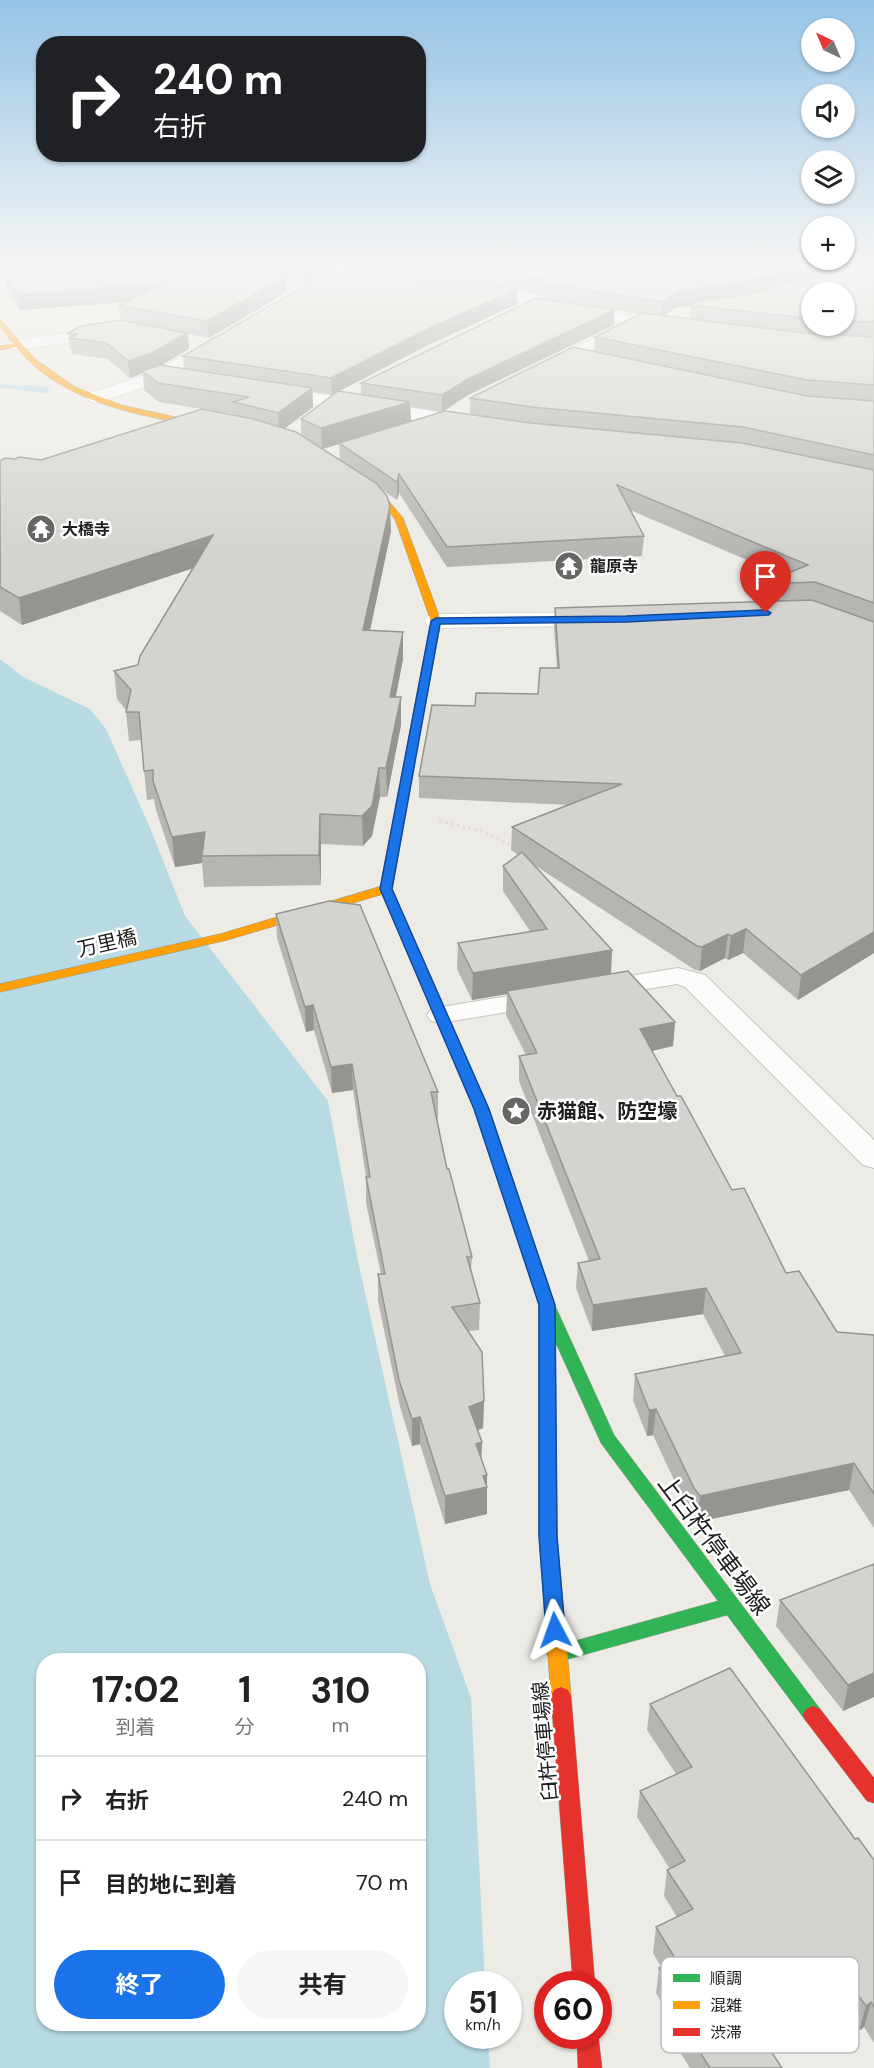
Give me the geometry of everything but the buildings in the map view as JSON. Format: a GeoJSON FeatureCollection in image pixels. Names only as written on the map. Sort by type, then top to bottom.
{"type":"FeatureCollection","features":[{"type":"Feature","properties":{"kind":"main road"},"geometry":{"type":"LineString","coordinates":[[34,364],[96,397],[143,412],[225,429]]}},
{"type":"Feature","properties":{"kind":"main road"},"geometry":{"type":"LineString","coordinates":[[346,475],[385,502],[399,518],[436,621],[386,889]]}},
{"type":"Feature","properties":{"kind":"main road","name":"万里橋"},"geometry":{"type":"LineString","coordinates":[[0,988],[223,937],[386,889]]}},
{"type":"Feature","properties":{"kind":"main road","name":"臼杵停車場線"},"geometry":{"type":"LineString","coordinates":[[386,889],[482,1109],[547,1305],[548,1536],[583,1971]]}},
{"type":"Feature","properties":{"kind":"main road","name":"上臼杵停車場線"},"geometry":{"type":"LineString","coordinates":[[547,1305],[607,1438],[730,1606],[874,1794]]}},
{"type":"Feature","properties":{"kind":"main road"},"geometry":{"type":"LineString","coordinates":[[557,1654],[730,1606]]}},
{"type":"Feature","properties":{"kind":"main road"},"geometry":{"type":"LineString","coordinates":[[589,2049],[590,2068]]}},
{"type":"Feature","properties":{"kind":"street"},"geometry":{"type":"LineString","coordinates":[[96,397],[160,376],[181,364]]}},
{"type":"Feature","properties":{"kind":"street"},"geometry":{"type":"LineString","coordinates":[[529,376],[556,364]]}},
{"type":"Feature","properties":{"kind":"street"},"geometry":{"type":"LineString","coordinates":[[160,376],[187,380]]}},
{"type":"Feature","properties":{"kind":"street"},"geometry":{"type":"LineString","coordinates":[[313,419],[336,402],[365,387]]}},
{"type":"Feature","properties":{"kind":"street"},"geometry":{"type":"LineString","coordinates":[[255,390],[488,426]]}},
{"type":"Feature","properties":{"kind":"street"},"geometry":{"type":"LineString","coordinates":[[405,434],[446,418],[466,407]]}},
{"type":"Feature","properties":{"kind":"street"},"geometry":{"type":"LineString","coordinates":[[436,621],[626,619]]}},
{"type":"Feature","properties":{"kind":"lane"},"geometry":{"type":"LineString","coordinates":[[441,1015],[678,976],[695,981],[874,1158]]}},
{"type":"Feature","properties":{"kind":"path"},"geometry":{"type":"LineString","coordinates":[[762,563],[753,566],[790,581]]}},
{"type":"Feature","properties":{"kind":"path"},"geometry":{"type":"LineString","coordinates":[[401,811],[482,831],[517,847]]}},
{"type":"Feature","properties":{"kind":"water"},"geometry":{"type":"Polygon","coordinates":[[[0,659],[23,677],[90,709],[106,729],[151,830],[185,916],[328,1101],[358,1261],[430,1584],[471,1698],[484,1971],[444,1971],[444,2049],[489,2049],[490,2068],[0,2068],[0,659]]]}},
{"type":"Feature","properties":{"kind":"waterway"},"geometry":{"type":"LineString","coordinates":[[0,386],[46,390]]}},
{"type":"Feature","properties":{"kind":"traffic: fast"},"geometry":{"type":"LineString","coordinates":[[549,1310],[607,1438],[813,1715]]}},
{"type":"Feature","properties":{"kind":"traffic: fast"},"geometry":{"type":"LineString","coordinates":[[557,1654],[730,1606]]}},
{"type":"Feature","properties":{"kind":"traffic: slow"},"geometry":{"type":"LineString","coordinates":[[35,364],[52,376],[95,398],[143,413],[216,427]]}},
{"type":"Feature","properties":{"kind":"traffic: slow"},"geometry":{"type":"LineString","coordinates":[[354,481],[385,502],[399,518],[436,621],[411,753]]}},
{"type":"Feature","properties":{"kind":"traffic: slow"},"geometry":{"type":"LineString","coordinates":[[0,988],[223,937],[386,889]]}},
{"type":"Feature","properties":{"kind":"traffic: slow"},"geometry":{"type":"LineString","coordinates":[[507,1184],[547,1305],[548,1536],[561,1696]]}},
{"type":"Feature","properties":{"kind":"traffic: jam"},"geometry":{"type":"LineString","coordinates":[[411,753],[386,889],[482,1109],[507,1184]]}},
{"type":"Feature","properties":{"kind":"traffic: jam"},"geometry":{"type":"LineString","coordinates":[[561,1696],[583,1971]]}},
{"type":"Feature","properties":{"kind":"traffic: jam"},"geometry":{"type":"LineString","coordinates":[[813,1715],[874,1794]]}},
{"type":"Feature","properties":{"kind":"traffic: jam"},"geometry":{"type":"LineString","coordinates":[[589,2049],[590,2068]]}},
{"type":"Feature","properties":{"kind":"place","name":"大橋寺"},"geometry":{"type":"Point","coordinates":[41,529]}},
{"type":"Feature","properties":{"kind":"place","name":"龍原寺"},"geometry":{"type":"Point","coordinates":[569,566]}},
{"type":"Feature","properties":{"kind":"place","name":"赤猫館、防空壕"},"geometry":{"type":"Point","coordinates":[516,1111]}},
{"type":"Feature","properties":{"kind":"route"},"geometry":{"type":"LineString","coordinates":[[555,1630],[548,1536],[547,1305],[482,1109],[386,889],[436,621],[626,619],[766,613]]}}]}
